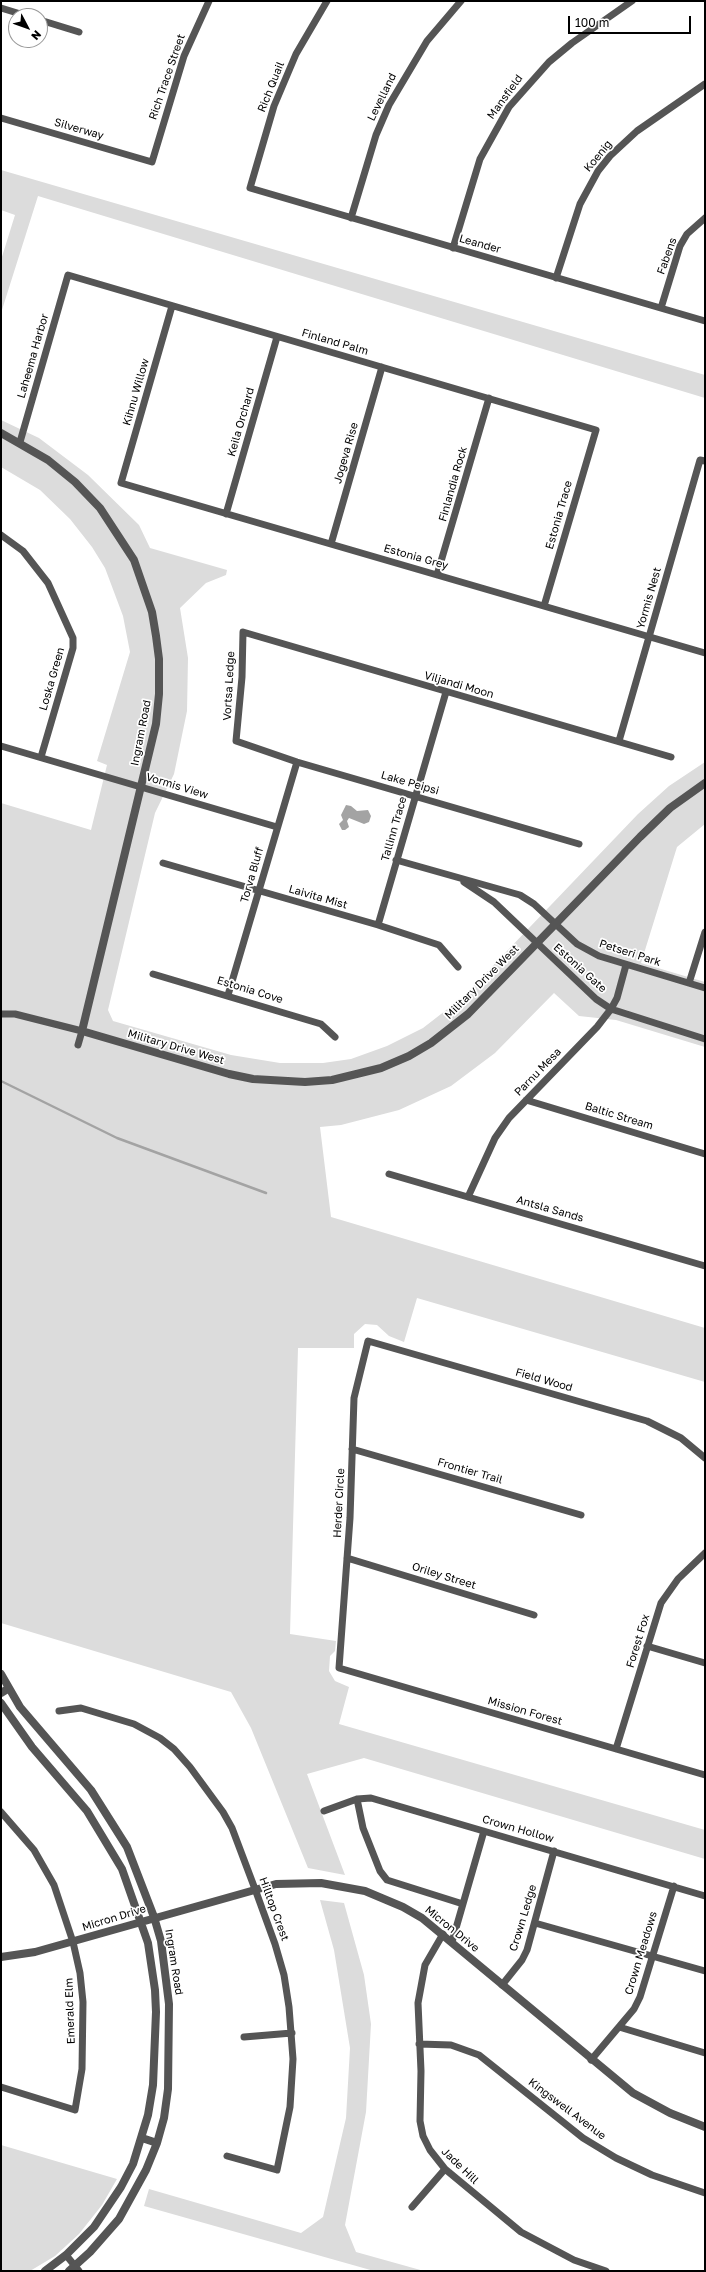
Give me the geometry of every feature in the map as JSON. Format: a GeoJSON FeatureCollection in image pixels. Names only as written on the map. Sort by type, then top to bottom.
{"type":"FeatureCollection","features":[{"type":"Feature","properties":{"kind":"street","name":"Rich Trace Street"},"geometry":{"type":"LineString","coordinates":[[152,162],[184,56],[209,1]]}},
{"type":"Feature","properties":{"kind":"street","name":"Rich Quail"},"geometry":{"type":"LineString","coordinates":[[250,188],[274,106],[296,54],[327,1]]}},
{"type":"Feature","properties":{"kind":"street","name":"Levelland"},"geometry":{"type":"LineString","coordinates":[[351,218],[376,135],[388,105],[427,41],[461,1]]}},
{"type":"Feature","properties":{"kind":"street","name":"Mansfield"},"geometry":{"type":"LineString","coordinates":[[453,248],[480,159],[510,107],[528,83],[549,62],[572,43],[632,1]]}},
{"type":"Feature","properties":{"kind":"street"},"geometry":{"type":"LineString","coordinates":[[48,22],[79,32]]}},
{"type":"Feature","properties":{"kind":"street","name":"Koenig"},"geometry":{"type":"LineString","coordinates":[[556,278],[580,204],[598,171],[610,156],[637,131],[705,84]]}},
{"type":"Feature","properties":{"kind":"street","name":"Silverway"},"geometry":{"type":"LineString","coordinates":[[1,118],[152,162]]}},
{"type":"Feature","properties":{"kind":"street","name":"Leander"},"geometry":{"type":"LineString","coordinates":[[250,188],[705,321]]}},
{"type":"Feature","properties":{"kind":"street","name":"Fabens"},"geometry":{"type":"LineString","coordinates":[[661,308],[680,246],[687,234],[705,218]]}},
{"type":"Feature","properties":{"kind":"street","name":"Finland Palm"},"geometry":{"type":"LineString","coordinates":[[68,276],[596,430]]}},
{"type":"Feature","properties":{"kind":"street","name":"Laheema Harbor"},"geometry":{"type":"LineString","coordinates":[[20,442],[68,276]]}},
{"type":"Feature","properties":{"kind":"street","name":"Kihnu Willow"},"geometry":{"type":"LineString","coordinates":[[121,483],[172,306]]}},
{"type":"Feature","properties":{"kind":"street","name":"Keila Orchard"},"geometry":{"type":"LineString","coordinates":[[226,514],[277,337]]}},
{"type":"Feature","properties":{"kind":"street","name":"Jogeva Rise"},"geometry":{"type":"LineString","coordinates":[[331,544],[382,367]]}},
{"type":"Feature","properties":{"kind":"street","name":"Finlandia Rock"},"geometry":{"type":"LineString","coordinates":[[437,575],[489,398]]}},
{"type":"Feature","properties":{"kind":"street","name":"Estonia Trace"},"geometry":{"type":"LineString","coordinates":[[544,606],[596,430]]}},
{"type":"Feature","properties":{"kind":"street","name":"Ingram Road"},"geometry":{"type":"LineString","coordinates":[[1,432],[48,460],[74,482],[100,508],[118,533],[134,560],[144,588],[156,636],[159,659],[159,694],[156,724],[142,787],[78,1045]]}},
{"type":"Feature","properties":{"kind":"street","name":"Yormis Nest"},"geometry":{"type":"LineString","coordinates":[[618,741],[703,461]]}},
{"type":"Feature","properties":{"kind":"street","name":"Estonia Grey"},"geometry":{"type":"LineString","coordinates":[[121,483],[705,653]]}},
{"type":"Feature","properties":{"kind":"street","name":"Loska Green"},"geometry":{"type":"LineString","coordinates":[[1,535],[23,551],[48,583],[73,638],[73,648],[41,757]]}},
{"type":"Feature","properties":{"kind":"street","name":"Viljandi Moon"},"geometry":{"type":"LineString","coordinates":[[243,632],[671,757]]}},
{"type":"Feature","properties":{"kind":"street","name":"Vortsa Ledge"},"geometry":{"type":"LineString","coordinates":[[236,741],[242,677],[243,632]]}},
{"type":"Feature","properties":{"kind":"street","name":"Tallinn Trace"},"geometry":{"type":"LineString","coordinates":[[378,925],[446,692]]}},
{"type":"Feature","properties":{"kind":"street","name":"Lake Peipsi"},"geometry":{"type":"LineString","coordinates":[[236,741],[297,762],[579,844]]}},
{"type":"Feature","properties":{"kind":"street","name":"Vormis View"},"geometry":{"type":"LineString","coordinates":[[1,746],[277,827]]}},
{"type":"Feature","properties":{"kind":"street","name":"Torva Bluff"},"geometry":{"type":"LineString","coordinates":[[228,995],[297,762]]}},
{"type":"Feature","properties":{"kind":"street","name":"Military Drive West"},"geometry":{"type":"LineString","coordinates":[[82,1031],[229,1074],[253,1079],[284,1082],[332,1080],[381,1068],[409,1056],[431,1043],[468,1014],[655,822],[670,808],[705,783]]}},
{"type":"Feature","properties":{"kind":"street","name":"Estonia Gate"},"geometry":{"type":"LineString","coordinates":[[396,860],[520,895],[556,924]]}},
{"type":"Feature","properties":{"kind":"street","name":"Laivita Mist"},"geometry":{"type":"LineString","coordinates":[[163,863],[258,892],[378,925],[439,945],[458,967]]}},
{"type":"Feature","properties":{"kind":"street","name":"Estonia Gate"},"geometry":{"type":"LineString","coordinates":[[460,879],[494,902],[536,944],[596,999],[611,1009],[705,1039]]}},
{"type":"Feature","properties":{"kind":"street","name":"Petseri Park"},"geometry":{"type":"LineString","coordinates":[[556,924],[577,944],[599,956],[705,988]]}},
{"type":"Feature","properties":{"kind":"street"},"geometry":{"type":"LineString","coordinates":[[689,983],[705,932]]}},
{"type":"Feature","properties":{"kind":"street","name":"Parnu Mesa"},"geometry":{"type":"LineString","coordinates":[[468,1197],[495,1138],[526,1100],[597,1027],[611,1009],[617,998],[626,965]]}},
{"type":"Feature","properties":{"kind":"street","name":"Estonia Cove"},"geometry":{"type":"LineString","coordinates":[[152,974],[228,995],[321,1024],[335,1037]]}},
{"type":"Feature","properties":{"kind":"street"},"geometry":{"type":"LineString","coordinates":[[1,1014],[15,1014],[82,1031]]}},
{"type":"Feature","properties":{"kind":"street","name":"Baltic Stream"},"geometry":{"type":"LineString","coordinates":[[526,1100],[705,1154]]}},
{"type":"Feature","properties":{"kind":"street","name":"Antsla Sands"},"geometry":{"type":"LineString","coordinates":[[389,1174],[705,1266]]}},
{"type":"Feature","properties":{"kind":"street","name":"Herder Circle"},"geometry":{"type":"LineString","coordinates":[[339,1668],[347,1558],[354,1398],[368,1341]]}},
{"type":"Feature","properties":{"kind":"street","name":"Field Wood"},"geometry":{"type":"LineString","coordinates":[[368,1341],[648,1421],[681,1438],[705,1458]]}},
{"type":"Feature","properties":{"kind":"street","name":"Frontier Trail"},"geometry":{"type":"LineString","coordinates":[[352,1449],[581,1515]]}},
{"type":"Feature","properties":{"kind":"street","name":"Forest Fox"},"geometry":{"type":"LineString","coordinates":[[616,1749],[661,1603],[688,1568],[705,1553]]}},
{"type":"Feature","properties":{"kind":"street","name":"Oriley Street"},"geometry":{"type":"LineString","coordinates":[[347,1558],[534,1614]]}},
{"type":"Feature","properties":{"kind":"street"},"geometry":{"type":"LineString","coordinates":[[647,1646],[705,1663]]}},
{"type":"Feature","properties":{"kind":"street","name":"Mission Forest"},"geometry":{"type":"LineString","coordinates":[[339,1668],[705,1775]]}},
{"type":"Feature","properties":{"kind":"street","name":"Ingram Road"},"geometry":{"type":"LineString","coordinates":[[1,1674],[20,1707],[91,1790],[127,1847],[154,1917],[165,1966],[169,2004],[170,2042],[168,2089],[164,2118],[157,2143],[146,2170],[119,2219],[74,2270]]}},
{"type":"Feature","properties":{"kind":"street"},"geometry":{"type":"LineString","coordinates":[[1,1693],[9,1688]]}},
{"type":"Feature","properties":{"kind":"street","name":"Ingram Road"},"geometry":{"type":"LineString","coordinates":[[1,1703],[32,1747],[73,1793],[103,1835],[122,1869],[148,1943],[156,2012],[153,2085],[142,2138],[133,2164],[113,2201],[94,2226],[66,2255],[46,2271]]}},
{"type":"Feature","properties":{"kind":"street","name":"Hilltop Crest"},"geometry":{"type":"LineString","coordinates":[[59,1711],[81,1708],[134,1724],[160,1738],[174,1749],[223,1812],[232,1828],[284,1974],[292,2033],[290,2107],[277,2170],[227,2156]]}},
{"type":"Feature","properties":{"kind":"street","name":"Crown Hollow"},"geometry":{"type":"LineString","coordinates":[[324,1811],[357,1799],[371,1798],[705,1896]]}},
{"type":"Feature","properties":{"kind":"street"},"geometry":{"type":"LineString","coordinates":[[357,1799],[363,1828],[380,1871],[387,1880],[463,1904]]}},
{"type":"Feature","properties":{"kind":"street","name":"Emerald Elm"},"geometry":{"type":"LineString","coordinates":[[1,1812],[43,1863],[54,1885],[73,1942],[80,1973],[83,2002],[82,2069],[76,2110],[1,2087]]}},
{"type":"Feature","properties":{"kind":"street"},"geometry":{"type":"LineString","coordinates":[[452,1942],[484,1831]]}},
{"type":"Feature","properties":{"kind":"street","name":"Crown Ledge"},"geometry":{"type":"LineString","coordinates":[[502,1985],[522,1960],[535,1924],[554,1851]]}},
{"type":"Feature","properties":{"kind":"street","name":"Micron Drive"},"geometry":{"type":"LineString","coordinates":[[1,1957],[35,1952],[73,1942],[154,1917],[276,1884],[296,1882],[336,1884],[365,1891],[402,1906],[422,1918],[443,1934],[591,2060],[633,2093],[670,2112],[705,2127]]}},
{"type":"Feature","properties":{"kind":"street","name":"Crown Meadows"},"geometry":{"type":"LineString","coordinates":[[591,2060],[634,2009],[640,1997],[674,1886]]}},
{"type":"Feature","properties":{"kind":"street"},"geometry":{"type":"LineString","coordinates":[[535,1924],[705,1970]]}},
{"type":"Feature","properties":{"kind":"street","name":"Jade Hill"},"geometry":{"type":"LineString","coordinates":[[443,1934],[431,1954],[422,1978],[418,2003],[420,2121],[430,2150],[445,2169],[520,2232],[574,2260],[606,2271]]}},
{"type":"Feature","properties":{"kind":"street"},"geometry":{"type":"LineString","coordinates":[[619,2027],[705,2053]]}},
{"type":"Feature","properties":{"kind":"street"},"geometry":{"type":"LineString","coordinates":[[244,2037],[292,2033]]}},
{"type":"Feature","properties":{"kind":"street","name":"Kingswell Avenue"},"geometry":{"type":"LineString","coordinates":[[419,2044],[451,2045],[479,2055],[590,2142],[616,2158],[652,2175],[705,2193]]}},
{"type":"Feature","properties":{"kind":"street"},"geometry":{"type":"LineString","coordinates":[[142,2138],[157,2143]]}},
{"type":"Feature","properties":{"kind":"street"},"geometry":{"type":"LineString","coordinates":[[412,2207],[445,2169]]}},
{"type":"Feature","properties":{"kind":"street"},"geometry":{"type":"LineString","coordinates":[[66,2255],[74,2270]]}},
{"type":"Feature","properties":{"kind":"shaded area"},"geometry":{"type":"Polygon","coordinates":[[[1,170],[705,375],[705,398],[38,196],[1,313],[1,260],[15,215],[1,210],[1,170]]]}},
{"type":"Feature","properties":{"kind":"shaded area"},"geometry":{"type":"Polygon","coordinates":[[[1,420],[39,438],[88,475],[139,525],[150,548],[227,570],[226,575],[206,583],[180,608],[188,658],[187,711],[174,774],[155,813],[108,1010],[113,1021],[231,1055],[280,1063],[323,1063],[351,1059],[387,1046],[423,1028],[463,997],[638,814],[669,786],[705,762],[705,824],[677,847],[641,963],[705,982],[705,1047],[616,1020],[579,1016],[554,993],[495,1053],[451,1086],[399,1110],[341,1125],[320,1127],[331,1217],[705,1328],[705,1382],[417,1298],[404,1342],[389,1336],[377,1325],[365,1324],[354,1334],[354,1348],[298,1348],[290,1634],[336,1641],[335,1651],[330,1656],[329,1671],[335,1681],[349,1687],[339,1724],[705,1830],[705,1859],[364,1758],[307,1774],[345,1875],[308,1868],[251,1728],[231,1692],[1,1623],[1,803],[91,830],[107,765],[97,761],[130,652],[123,616],[105,568],[92,547],[70,519],[40,490],[1,467],[1,420]]]}},
{"type":"Feature","properties":{"kind":"shaded area"},"geometry":{"type":"Polygon","coordinates":[[[346,805],[351,806],[357,811],[368,810],[371,816],[369,822],[364,824],[349,818],[347,821],[349,827],[342,830],[339,824],[343,820],[341,815],[346,805]]]}},
{"type":"Feature","properties":{"kind":"shaded area"},"geometry":{"type":"Polygon","coordinates":[[[320,1900],[344,1903],[364,1975],[371,2024],[366,2112],[345,2225],[356,2252],[424,2271],[374,2271],[144,2206],[149,2189],[301,2233],[323,2217],[346,2118],[350,2048],[334,1950],[320,1900]]]}},
{"type":"Feature","properties":{"kind":"shaded area"},"geometry":{"type":"Polygon","coordinates":[[[1,2145],[117,2179],[102,2205],[79,2234],[55,2256],[30,2271],[1,2271],[1,2145]]]}},
{"type":"Feature","properties":{"kind":"waterway"},"geometry":{"type":"LineString","coordinates":[[1,1081],[117,1138],[266,1193]]}}]}
